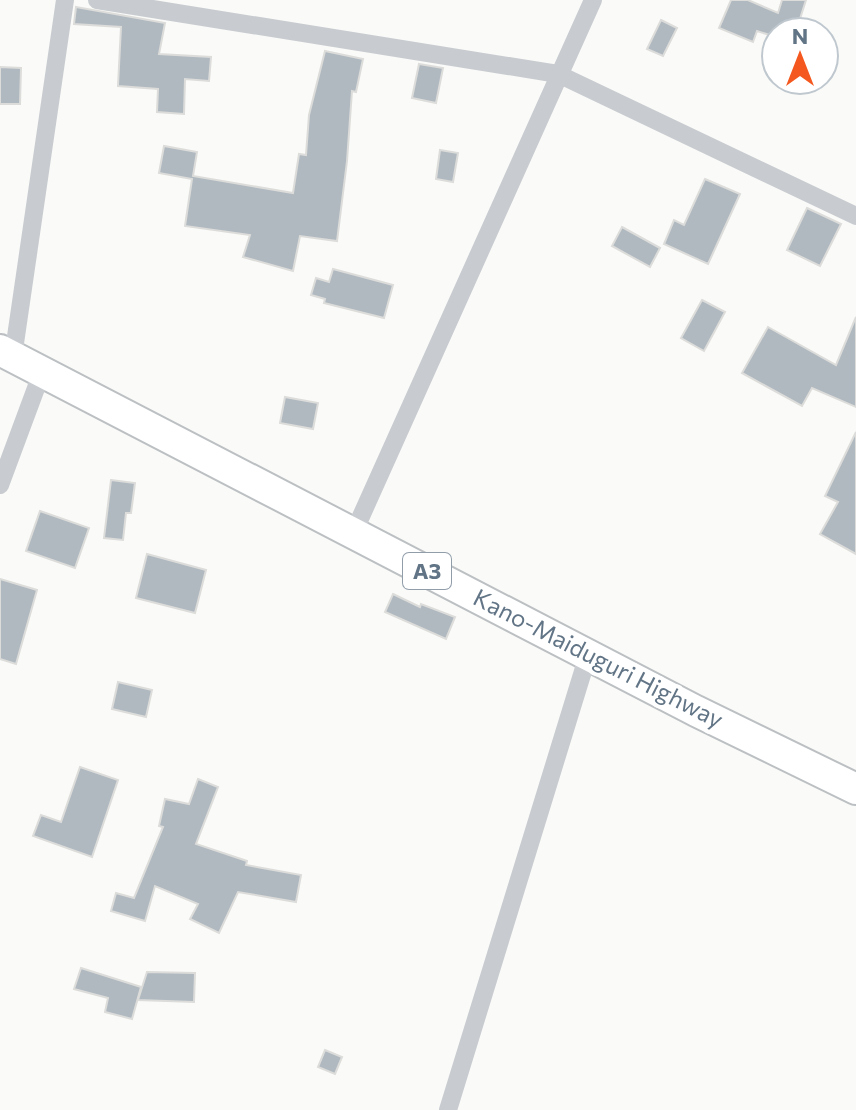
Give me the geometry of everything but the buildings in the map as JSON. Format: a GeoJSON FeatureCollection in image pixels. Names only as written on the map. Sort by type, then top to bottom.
{"type":"FeatureCollection","features":[{"type":"Feature","properties":{"kind":"highway","name":"Kano-Maiduguri Highway"},"geometry":{"type":"LineString","coordinates":[[6,354],[696,711],[856,789]]}},
{"type":"Feature","properties":{"kind":"street"},"geometry":{"type":"LineString","coordinates":[[6,354],[65,0]]}},
{"type":"Feature","properties":{"kind":"street"},"geometry":{"type":"LineString","coordinates":[[97,0],[558,74],[856,216]]}},
{"type":"Feature","properties":{"kind":"street"},"geometry":{"type":"LineString","coordinates":[[354,532],[593,0]]}},
{"type":"Feature","properties":{"kind":"street"},"geometry":{"type":"LineString","coordinates":[[0,485],[42,372]]}},
{"type":"Feature","properties":{"kind":"street"},"geometry":{"type":"LineString","coordinates":[[448,1110],[588,655]]}}]}
